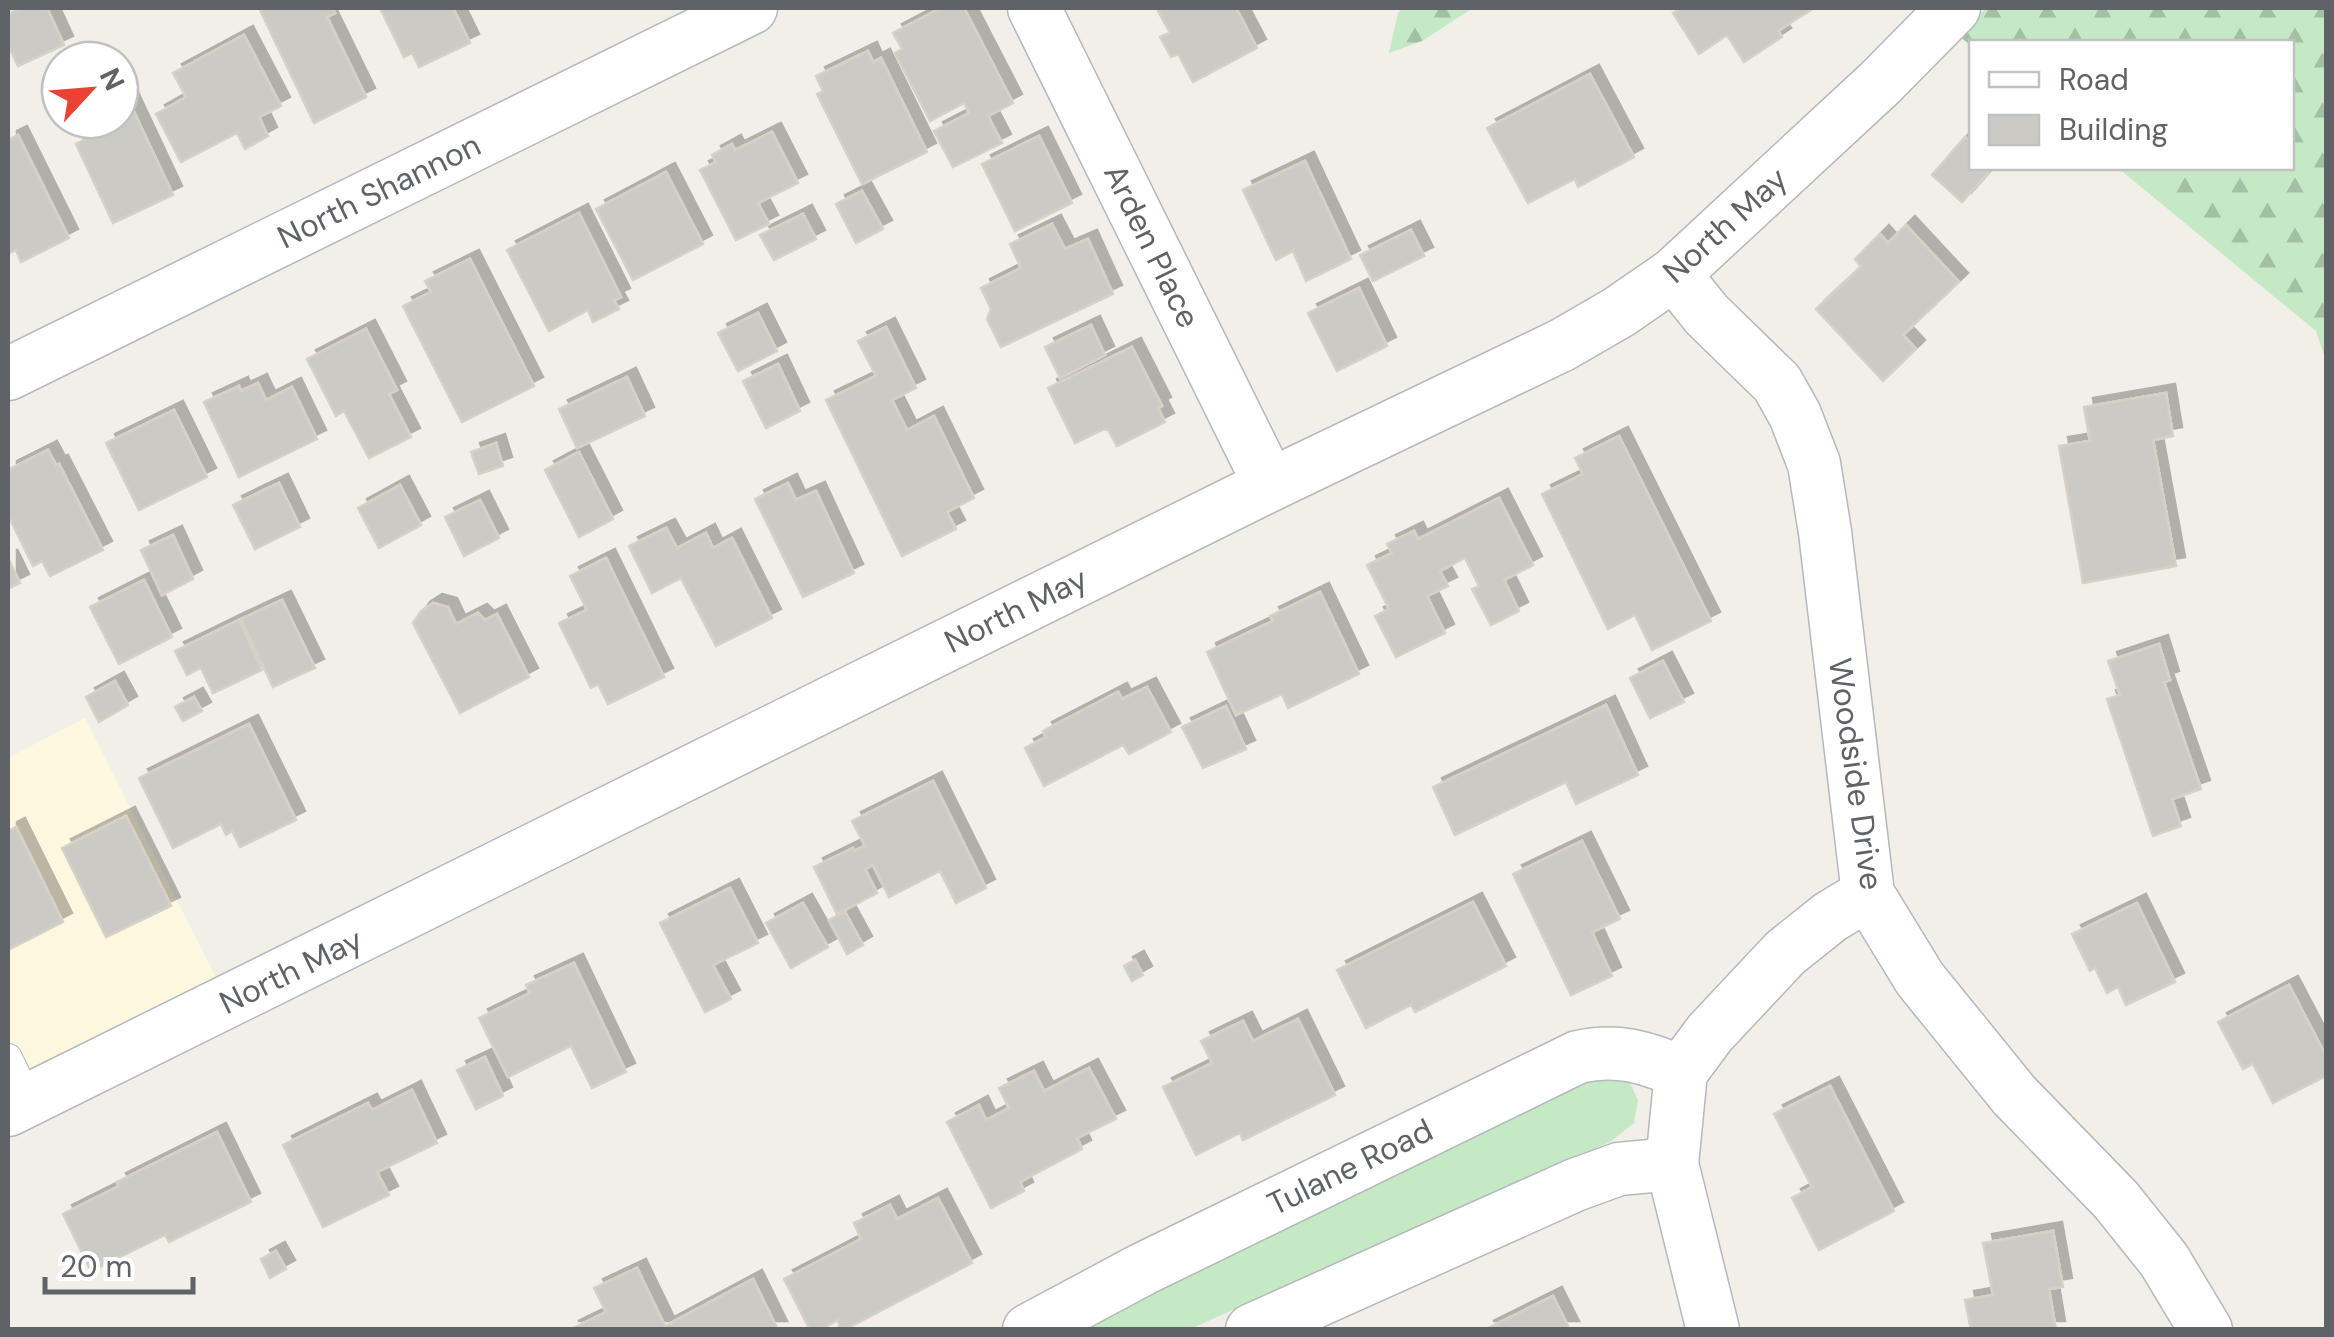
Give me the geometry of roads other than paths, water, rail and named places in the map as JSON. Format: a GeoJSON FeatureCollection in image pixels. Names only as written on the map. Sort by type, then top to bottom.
{"type":"FeatureCollection","features":[{"type":"Feature","properties":{"kind":"street","name":"North Shannon"},"geometry":{"type":"LineString","coordinates":[[8,374],[751,8]]}},
{"type":"Feature","properties":{"kind":"street","name":"Arden Place"},"geometry":{"type":"LineString","coordinates":[[1034,8],[1270,485]]}},
{"type":"Feature","properties":{"kind":"street","name":"North May"},"geometry":{"type":"LineString","coordinates":[[14,1089],[1562,345],[1674,274],[1880,83],[1954,8]]}},
{"type":"Feature","properties":{"kind":"street","name":"Woodside Drive"},"geometry":{"type":"LineString","coordinates":[[1674,274],[1707,315],[1777,383],[1795,415],[1814,464],[1868,894],[1920,979],[2014,1095],[2116,1200],[2164,1260],[2206,1330]]}},
{"type":"Feature","properties":{"kind":"street"},"geometry":{"type":"LineString","coordinates":[[1713,1330],[1672,1164],[1681,1072],[1710,1033],[1785,954],[1830,917],[1868,894]]}},
{"type":"Feature","properties":{"kind":"street","name":"Tulane Road"},"geometry":{"type":"LineString","coordinates":[[1029,1330],[1176,1253],[1578,1057],[1607,1052],[1638,1054],[1681,1072]]}},
{"type":"Feature","properties":{"kind":"street"},"geometry":{"type":"LineString","coordinates":[[1252,1330],[1575,1184],[1619,1169],[1672,1164]]}}]}
